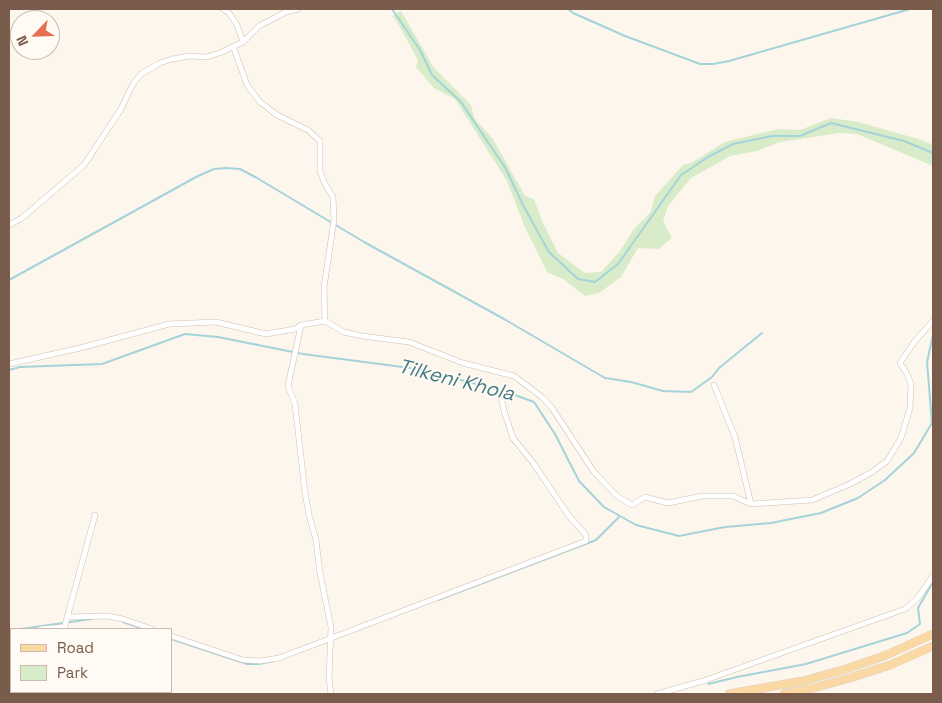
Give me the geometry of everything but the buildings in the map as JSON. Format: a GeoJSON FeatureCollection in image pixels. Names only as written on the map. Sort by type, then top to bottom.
{"type":"FeatureCollection","features":[{"type":"Feature","properties":{"kind":"main road"},"geometry":{"type":"LineString","coordinates":[[729,694],[803,681],[846,669],[884,656],[933,634]]}},
{"type":"Feature","properties":{"kind":"main road"},"geometry":{"type":"LineString","coordinates":[[784,694],[852,677],[933,646]]}},
{"type":"Feature","properties":{"kind":"street"},"geometry":{"type":"LineString","coordinates":[[223,9],[237,25],[243,42]]}},
{"type":"Feature","properties":{"kind":"street"},"geometry":{"type":"LineString","coordinates":[[9,225],[22,218],[84,165],[141,74],[160,63],[172,59],[190,56],[207,57],[222,52],[243,42],[259,26],[286,12],[298,9]]}},
{"type":"Feature","properties":{"kind":"street"},"geometry":{"type":"LineString","coordinates":[[233,46],[247,85],[260,102],[277,115],[308,130],[320,141],[320,171],[333,197],[334,220],[324,287],[325,321]]}},
{"type":"Feature","properties":{"kind":"street"},"geometry":{"type":"LineString","coordinates":[[9,364],[80,348],[169,324],[216,322],[266,334],[325,321],[344,332],[409,342],[463,363],[514,376],[542,397],[552,408],[594,472],[617,496],[632,505],[645,497],[668,504],[702,496],[733,496],[751,504],[812,500],[850,484],[887,461],[901,438],[910,408],[911,384],[900,363],[933,321]]}},
{"type":"Feature","properties":{"kind":"street"},"geometry":{"type":"LineString","coordinates":[[301,325],[290,369],[288,386],[295,404],[305,493],[316,540],[320,573],[331,627],[329,678],[331,694]]}},
{"type":"Feature","properties":{"kind":"street"},"geometry":{"type":"LineString","coordinates":[[714,385],[735,437],[751,504]]}},
{"type":"Feature","properties":{"kind":"street"},"geometry":{"type":"LineString","coordinates":[[172,636],[243,660],[260,661],[279,658],[586,541],[586,535],[568,516],[534,464],[513,438],[501,397]]}},
{"type":"Feature","properties":{"kind":"street"},"geometry":{"type":"LineString","coordinates":[[66,623],[95,515]]}},
{"type":"Feature","properties":{"kind":"street"},"geometry":{"type":"LineString","coordinates":[[657,694],[703,681],[905,608],[917,599],[933,576]]}},
{"type":"Feature","properties":{"kind":"street"},"geometry":{"type":"LineString","coordinates":[[45,628],[107,616],[123,619],[149,628]]}},
{"type":"Feature","properties":{"kind":"green space"},"geometry":{"type":"Polygon","coordinates":[[[401,11],[434,68],[471,105],[474,118],[493,139],[525,196],[534,199],[542,221],[558,253],[585,273],[601,272],[620,251],[634,229],[650,213],[655,196],[683,165],[691,163],[725,142],[778,129],[800,130],[831,118],[858,122],[922,140],[933,145],[933,166],[857,134],[839,133],[780,142],[757,151],[730,156],[691,178],[668,206],[663,221],[672,238],[658,249],[638,248],[621,277],[599,293],[585,296],[563,279],[547,272],[524,225],[507,181],[455,99],[434,88],[416,67],[418,60],[392,16],[401,11]]]}},
{"type":"Feature","properties":{"kind":"waterway"},"geometry":{"type":"LineString","coordinates":[[392,9],[420,50],[432,75],[461,102],[506,169],[549,252],[578,279],[595,282],[618,264],[681,175],[708,157],[733,144],[772,136],[800,136],[831,123],[904,141],[933,153]]}},
{"type":"Feature","properties":{"kind":"waterway"},"geometry":{"type":"LineString","coordinates":[[568,9],[625,36],[700,64],[729,61],[910,9]]}},
{"type":"Feature","properties":{"kind":"waterway"},"geometry":{"type":"LineString","coordinates":[[9,280],[198,176],[214,169],[226,168],[240,169],[257,178],[364,242],[504,319],[605,378],[631,382],[663,391],[691,392],[712,377],[719,368],[762,333]]}},
{"type":"Feature","properties":{"kind":"waterway","name":"Tilkeni Khola"},"geometry":{"type":"LineString","coordinates":[[9,370],[20,367],[102,364],[185,334],[218,337],[303,354],[418,369],[504,391],[534,402],[555,434],[579,481],[604,507],[636,525],[679,536],[725,527],[771,523],[821,513],[858,498],[885,480],[914,453],[932,423],[927,362],[933,335]]}},
{"type":"Feature","properties":{"kind":"waterway"},"geometry":{"type":"LineString","coordinates":[[438,600],[596,540],[620,516]]}},
{"type":"Feature","properties":{"kind":"waterway"},"geometry":{"type":"LineString","coordinates":[[708,684],[806,664],[907,633],[920,624],[918,608],[933,582]]}},
{"type":"Feature","properties":{"kind":"waterway"},"geometry":{"type":"LineString","coordinates":[[28,628],[91,619]]}},
{"type":"Feature","properties":{"kind":"waterway"},"geometry":{"type":"LineString","coordinates":[[123,622],[141,628]]}},
{"type":"Feature","properties":{"kind":"waterway"},"geometry":{"type":"LineString","coordinates":[[172,639],[247,664],[274,661]]}}]}
